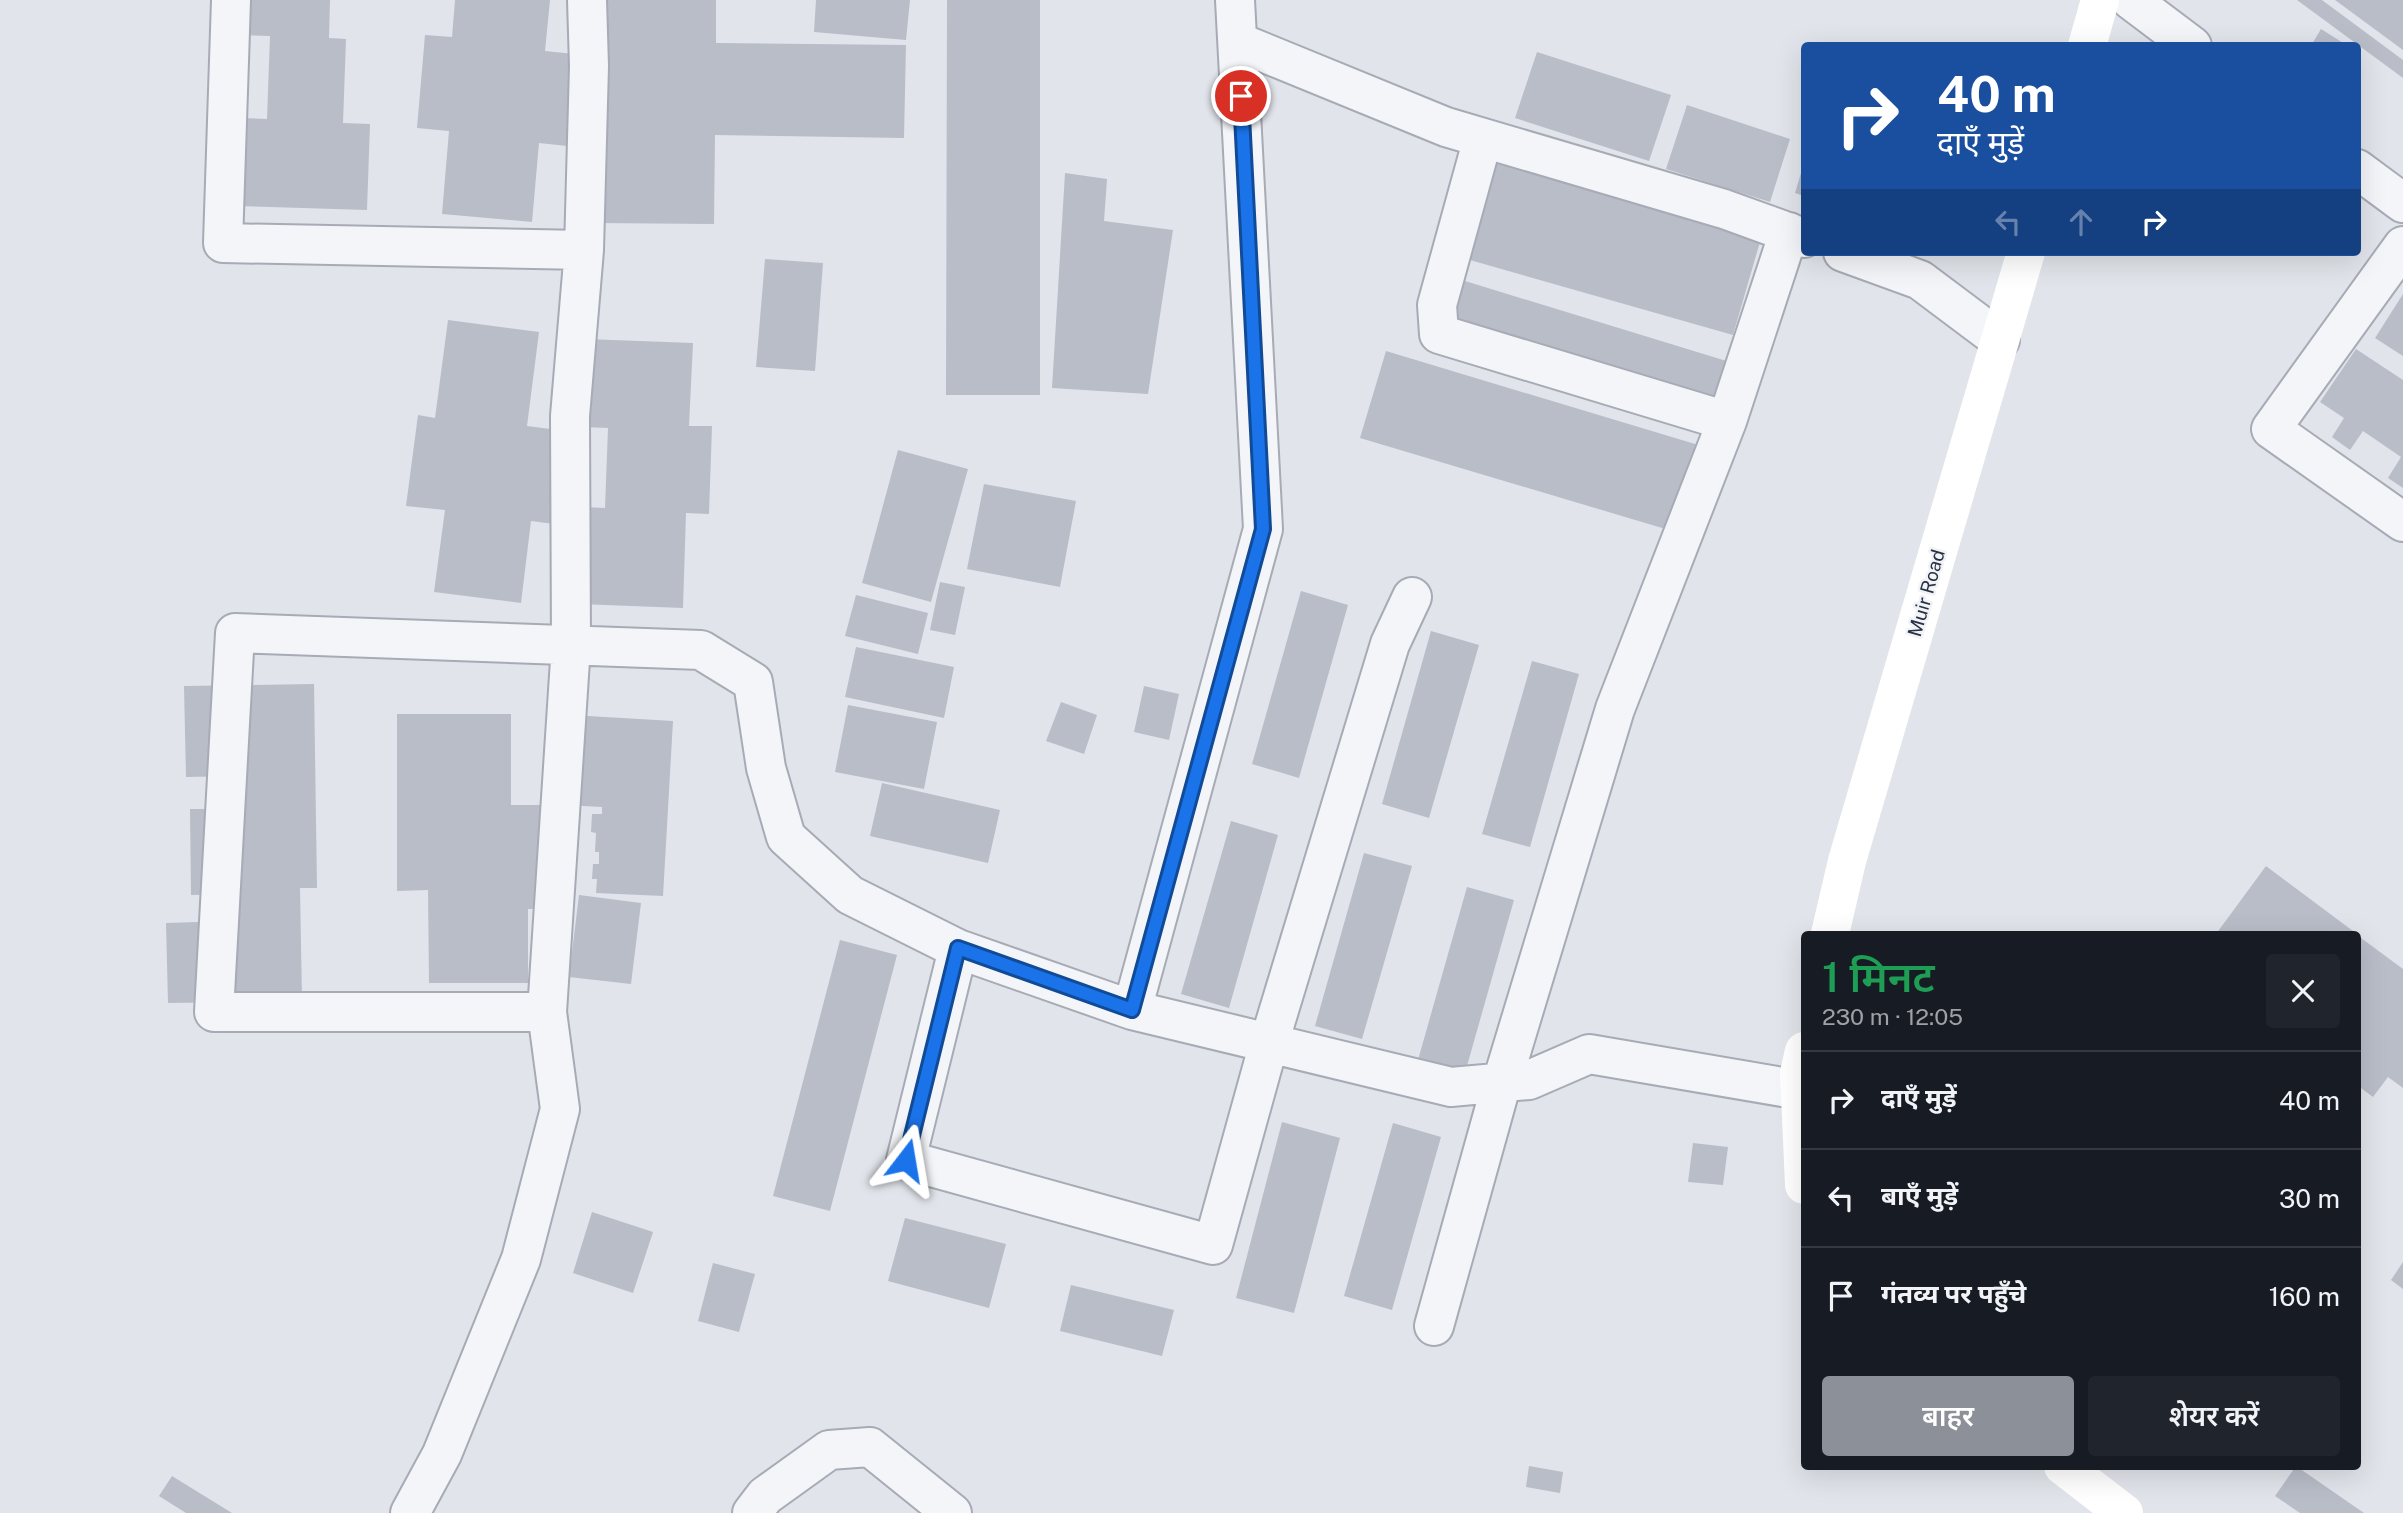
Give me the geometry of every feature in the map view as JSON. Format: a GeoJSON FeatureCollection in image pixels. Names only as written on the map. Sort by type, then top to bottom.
{"type":"FeatureCollection","features":[{"type":"Feature","properties":{"kind":"main road"},"geometry":{"type":"LineString","coordinates":[[2088,42],[2100,0]]}},
{"type":"Feature","properties":{"kind":"main road","name":"Muir Road"},"geometry":{"type":"LineString","coordinates":[[1831,931],[1847,861],[2025,256]]}},
{"type":"Feature","properties":{"kind":"main road"},"geometry":{"type":"LineString","coordinates":[[1801,1080],[1801,1114]]}},
{"type":"Feature","properties":{"kind":"main road"},"geometry":{"type":"LineString","coordinates":[[2068,1470],[2124,1513]]}},
{"type":"Feature","properties":{"kind":"street"},"geometry":{"type":"LineString","coordinates":[[231,0],[223,243],[584,250]]}},
{"type":"Feature","properties":{"kind":"street"},"geometry":{"type":"LineString","coordinates":[[410,1513],[442,1454],[521,1259],[560,1108],[547,1012],[571,645],[570,416],[584,250],[589,66],[587,0]]}},
{"type":"Feature","properties":{"kind":"street"},"geometry":{"type":"LineString","coordinates":[[1132,1010],[1263,529],[1235,0]]}},
{"type":"Feature","properties":{"kind":"street"},"geometry":{"type":"LineString","coordinates":[[2130,0],[2187,42]]}},
{"type":"Feature","properties":{"kind":"street"},"geometry":{"type":"LineString","coordinates":[[1238,42],[1446,127],[1724,209],[1797,235],[1615,709],[1502,1082],[1434,1325]]}},
{"type":"Feature","properties":{"kind":"street"},"geometry":{"type":"LineString","coordinates":[[1483,138],[1437,305],[1439,334],[1727,421]]}},
{"type":"Feature","properties":{"kind":"street"},"geometry":{"type":"LineString","coordinates":[[2361,172],[2403,203]]}},
{"type":"Feature","properties":{"kind":"street"},"geometry":{"type":"LineString","coordinates":[[2403,246],[2271,429],[2403,522]]}},
{"type":"Feature","properties":{"kind":"street"},"geometry":{"type":"LineString","coordinates":[[1854,256],[1920,279],[2000,340]]}},
{"type":"Feature","properties":{"kind":"street"},"geometry":{"type":"LineString","coordinates":[[958,948],[906,1160],[1213,1245],[1269,1043],[1390,644],[1412,597]]}},
{"type":"Feature","properties":{"kind":"street"},"geometry":{"type":"LineString","coordinates":[[547,1012],[214,1012],[235,633],[701,650],[753,682],[766,768],[786,837],[850,895],[958,948],[1132,1010],[1451,1087],[1529,1080],[1589,1054],[1800,1090]]}},
{"type":"Feature","properties":{"kind":"street"},"geometry":{"type":"LineString","coordinates":[[752,1513],[765,1496],[829,1450],[870,1447],[952,1513]]}},
{"type":"Feature","properties":{"kind":"building"},"geometry":{"type":"Polygon","coordinates":[[[240,0],[330,0],[329,38],[346,39],[343,123],[370,124],[367,210],[237,206],[240,118],[267,119],[270,36],[239,35],[240,0]]]}},
{"type":"Feature","properties":{"kind":"building"},"geometry":{"type":"Polygon","coordinates":[[[455,0],[550,0],[545,51],[584,55],[577,147],[539,143],[532,222],[442,214],[449,131],[417,128],[425,35],[452,37],[455,0]]]}},
{"type":"Feature","properties":{"kind":"building"},"geometry":{"type":"Polygon","coordinates":[[[596,0],[716,0],[716,43],[906,45],[904,138],[715,135],[714,224],[593,223],[596,0]]]}},
{"type":"Feature","properties":{"kind":"building"},"geometry":{"type":"Polygon","coordinates":[[[816,0],[910,0],[906,40],[814,32],[816,0]]]}},
{"type":"Feature","properties":{"kind":"building"},"geometry":{"type":"Polygon","coordinates":[[[947,0],[1040,0],[1040,395],[946,395],[947,0]]]}},
{"type":"Feature","properties":{"kind":"building"},"geometry":{"type":"Polygon","coordinates":[[[2297,0],[2322,0],[2403,60],[2403,78],[2361,47],[2361,42],[2354,42],[2297,0]]]}},
{"type":"Feature","properties":{"kind":"building"},"geometry":{"type":"Polygon","coordinates":[[[2335,0],[2403,0],[2403,50],[2335,0]]]}},
{"type":"Feature","properties":{"kind":"building"},"geometry":{"type":"Polygon","coordinates":[[[2321,29],[2342,42],[2313,42],[2321,29]]]}},
{"type":"Feature","properties":{"kind":"building"},"geometry":{"type":"Polygon","coordinates":[[[1537,52],[1671,95],[1649,161],[1515,118],[1537,52]]]}},
{"type":"Feature","properties":{"kind":"building"},"geometry":{"type":"Polygon","coordinates":[[[1687,105],[1790,139],[1770,202],[1666,169],[1687,105]]]}},
{"type":"Feature","properties":{"kind":"building"},"geometry":{"type":"Polygon","coordinates":[[[1470,152],[1762,235],[1733,335],[1442,252],[1470,152]]]}},
{"type":"Feature","properties":{"kind":"building"},"geometry":{"type":"Polygon","coordinates":[[[1065,173],[1107,179],[1104,221],[1173,230],[1148,394],[1052,388],[1065,173]]]}},
{"type":"Feature","properties":{"kind":"building"},"geometry":{"type":"Polygon","coordinates":[[[1801,173],[1801,195],[1795,193],[1801,173]]]}},
{"type":"Feature","properties":{"kind":"building"},"geometry":{"type":"Polygon","coordinates":[[[765,259],[823,263],[815,371],[756,367],[765,259]]]}},
{"type":"Feature","properties":{"kind":"building"},"geometry":{"type":"Polygon","coordinates":[[[1452,277],[1733,363],[1712,432],[1431,345],[1452,277]]]}},
{"type":"Feature","properties":{"kind":"building"},"geometry":{"type":"Polygon","coordinates":[[[2403,294],[2403,356],[2375,338],[2403,294]]]}},
{"type":"Feature","properties":{"kind":"building"},"geometry":{"type":"Polygon","coordinates":[[[448,320],[539,332],[527,426],[566,431],[554,524],[531,521],[521,603],[434,592],[445,510],[406,506],[418,415],[435,418],[448,320]]]}},
{"type":"Feature","properties":{"kind":"building"},"geometry":{"type":"Polygon","coordinates":[[[586,339],[693,343],[689,426],[712,426],[709,514],[686,513],[683,608],[579,604],[583,507],[605,508],[608,428],[583,427],[586,339]]]}},
{"type":"Feature","properties":{"kind":"building"},"geometry":{"type":"Polygon","coordinates":[[[2356,349],[2403,380],[2403,488],[2388,478],[2401,457],[2363,431],[2350,450],[2332,437],[2344,418],[2320,402],[2356,349]]]}},
{"type":"Feature","properties":{"kind":"building"},"geometry":{"type":"Polygon","coordinates":[[[1386,351],[1715,450],[1689,536],[1360,438],[1386,351]]]}},
{"type":"Feature","properties":{"kind":"building"},"geometry":{"type":"Polygon","coordinates":[[[898,450],[968,469],[931,602],[862,583],[898,450]]]}},
{"type":"Feature","properties":{"kind":"building"},"geometry":{"type":"Polygon","coordinates":[[[984,484],[1076,501],[1060,587],[967,569],[984,484]]]}},
{"type":"Feature","properties":{"kind":"building"},"geometry":{"type":"Polygon","coordinates":[[[940,582],[965,587],[955,635],[930,630],[940,582]]]}},
{"type":"Feature","properties":{"kind":"building"},"geometry":{"type":"Polygon","coordinates":[[[1301,591],[1348,605],[1299,778],[1252,764],[1301,591]]]}},
{"type":"Feature","properties":{"kind":"building"},"geometry":{"type":"Polygon","coordinates":[[[856,595],[928,613],[918,654],[845,636],[856,595]]]}},
{"type":"Feature","properties":{"kind":"building"},"geometry":{"type":"Polygon","coordinates":[[[1431,631],[1479,645],[1429,818],[1382,804],[1431,631]]]}},
{"type":"Feature","properties":{"kind":"building"},"geometry":{"type":"Polygon","coordinates":[[[856,647],[954,667],[944,718],[845,697],[856,647]]]}},
{"type":"Feature","properties":{"kind":"building"},"geometry":{"type":"Polygon","coordinates":[[[1532,661],[1579,674],[1530,847],[1482,834],[1532,661]]]}},
{"type":"Feature","properties":{"kind":"building"},"geometry":{"type":"Polygon","coordinates":[[[314,684],[317,888],[300,888],[302,1001],[168,1003],[166,923],[230,921],[230,894],[191,895],[190,809],[241,809],[241,776],[186,777],[184,686],[314,684]]]}},
{"type":"Feature","properties":{"kind":"building"},"geometry":{"type":"Polygon","coordinates":[[[1144,686],[1179,694],[1169,740],[1134,732],[1144,686]]]}},
{"type":"Feature","properties":{"kind":"building"},"geometry":{"type":"Polygon","coordinates":[[[1061,702],[1097,715],[1084,754],[1046,741],[1061,702]]]}},
{"type":"Feature","properties":{"kind":"building"},"geometry":{"type":"Polygon","coordinates":[[[848,705],[937,722],[924,789],[835,772],[848,705]]]}},
{"type":"Feature","properties":{"kind":"building"},"geometry":{"type":"Polygon","coordinates":[[[397,714],[511,714],[511,805],[544,805],[543,909],[528,909],[528,983],[429,983],[428,890],[397,891],[397,714]]]}},
{"type":"Feature","properties":{"kind":"building"},"geometry":{"type":"Polygon","coordinates":[[[571,715],[673,721],[663,896],[596,893],[597,879],[592,879],[593,864],[599,864],[599,852],[595,852],[596,833],[591,832],[592,814],[602,814],[602,807],[566,805],[571,715]]]}},
{"type":"Feature","properties":{"kind":"building"},"geometry":{"type":"Polygon","coordinates":[[[882,783],[1000,810],[988,863],[870,836],[882,783]]]}},
{"type":"Feature","properties":{"kind":"building"},"geometry":{"type":"Polygon","coordinates":[[[1231,821],[1278,835],[1229,1008],[1181,994],[1231,821]]]}},
{"type":"Feature","properties":{"kind":"building"},"geometry":{"type":"Polygon","coordinates":[[[1364,853],[1412,866],[1362,1039],[1315,1026],[1364,853]]]}},
{"type":"Feature","properties":{"kind":"building"},"geometry":{"type":"Polygon","coordinates":[[[2266,866],[2353,931],[2218,931],[2266,866]]]}},
{"type":"Feature","properties":{"kind":"building"},"geometry":{"type":"Polygon","coordinates":[[[1467,887],[1514,900],[1465,1073],[1418,1060],[1467,887]]]}},
{"type":"Feature","properties":{"kind":"building"},"geometry":{"type":"Polygon","coordinates":[[[579,895],[641,903],[631,984],[569,977],[579,895]]]}},
{"type":"Feature","properties":{"kind":"building"},"geometry":{"type":"Polygon","coordinates":[[[2361,938],[2403,969],[2403,1088],[2388,1077],[2373,1097],[2361,1088],[2361,938]]]}},
{"type":"Feature","properties":{"kind":"building"},"geometry":{"type":"Polygon","coordinates":[[[840,940],[897,955],[830,1211],[773,1196],[840,940]]]}},
{"type":"Feature","properties":{"kind":"building"},"geometry":{"type":"Polygon","coordinates":[[[1282,1122],[1340,1138],[1294,1313],[1236,1298],[1282,1122]]]}},
{"type":"Feature","properties":{"kind":"building"},"geometry":{"type":"Polygon","coordinates":[[[1393,1123],[1441,1137],[1392,1310],[1344,1296],[1393,1123]]]}},
{"type":"Feature","properties":{"kind":"building"},"geometry":{"type":"Polygon","coordinates":[[[1693,1143],[1728,1147],[1723,1185],[1688,1182],[1693,1143]]]}},
{"type":"Feature","properties":{"kind":"building"},"geometry":{"type":"Polygon","coordinates":[[[592,1212],[653,1232],[633,1293],[573,1273],[592,1212]]]}},
{"type":"Feature","properties":{"kind":"building"},"geometry":{"type":"Polygon","coordinates":[[[905,1218],[1006,1244],[989,1308],[888,1281],[905,1218]]]}},
{"type":"Feature","properties":{"kind":"building"},"geometry":{"type":"Polygon","coordinates":[[[2403,1262],[2403,1289],[2391,1280],[2403,1262]]]}},
{"type":"Feature","properties":{"kind":"building"},"geometry":{"type":"Polygon","coordinates":[[[713,1263],[755,1274],[739,1332],[698,1321],[713,1263]]]}},
{"type":"Feature","properties":{"kind":"building"},"geometry":{"type":"Polygon","coordinates":[[[1071,1285],[1174,1310],[1162,1356],[1060,1331],[1071,1285]]]}},
{"type":"Feature","properties":{"kind":"building"},"geometry":{"type":"Polygon","coordinates":[[[1529,1466],[1563,1472],[1560,1493],[1526,1487],[1529,1466]]]}},
{"type":"Feature","properties":{"kind":"building"},"geometry":{"type":"Polygon","coordinates":[[[2293,1470],[2302,1470],[2364,1513],[2300,1513],[2275,1496],[2293,1470]]]}},
{"type":"Feature","properties":{"kind":"building"},"geometry":{"type":"Polygon","coordinates":[[[172,1476],[232,1513],[186,1513],[159,1496],[172,1476]]]}},
{"type":"Feature","properties":{"kind":"route"},"geometry":{"type":"LineString","coordinates":[[906,1160],[958,948],[1132,1010],[1263,529],[1241,96]]}}]}
